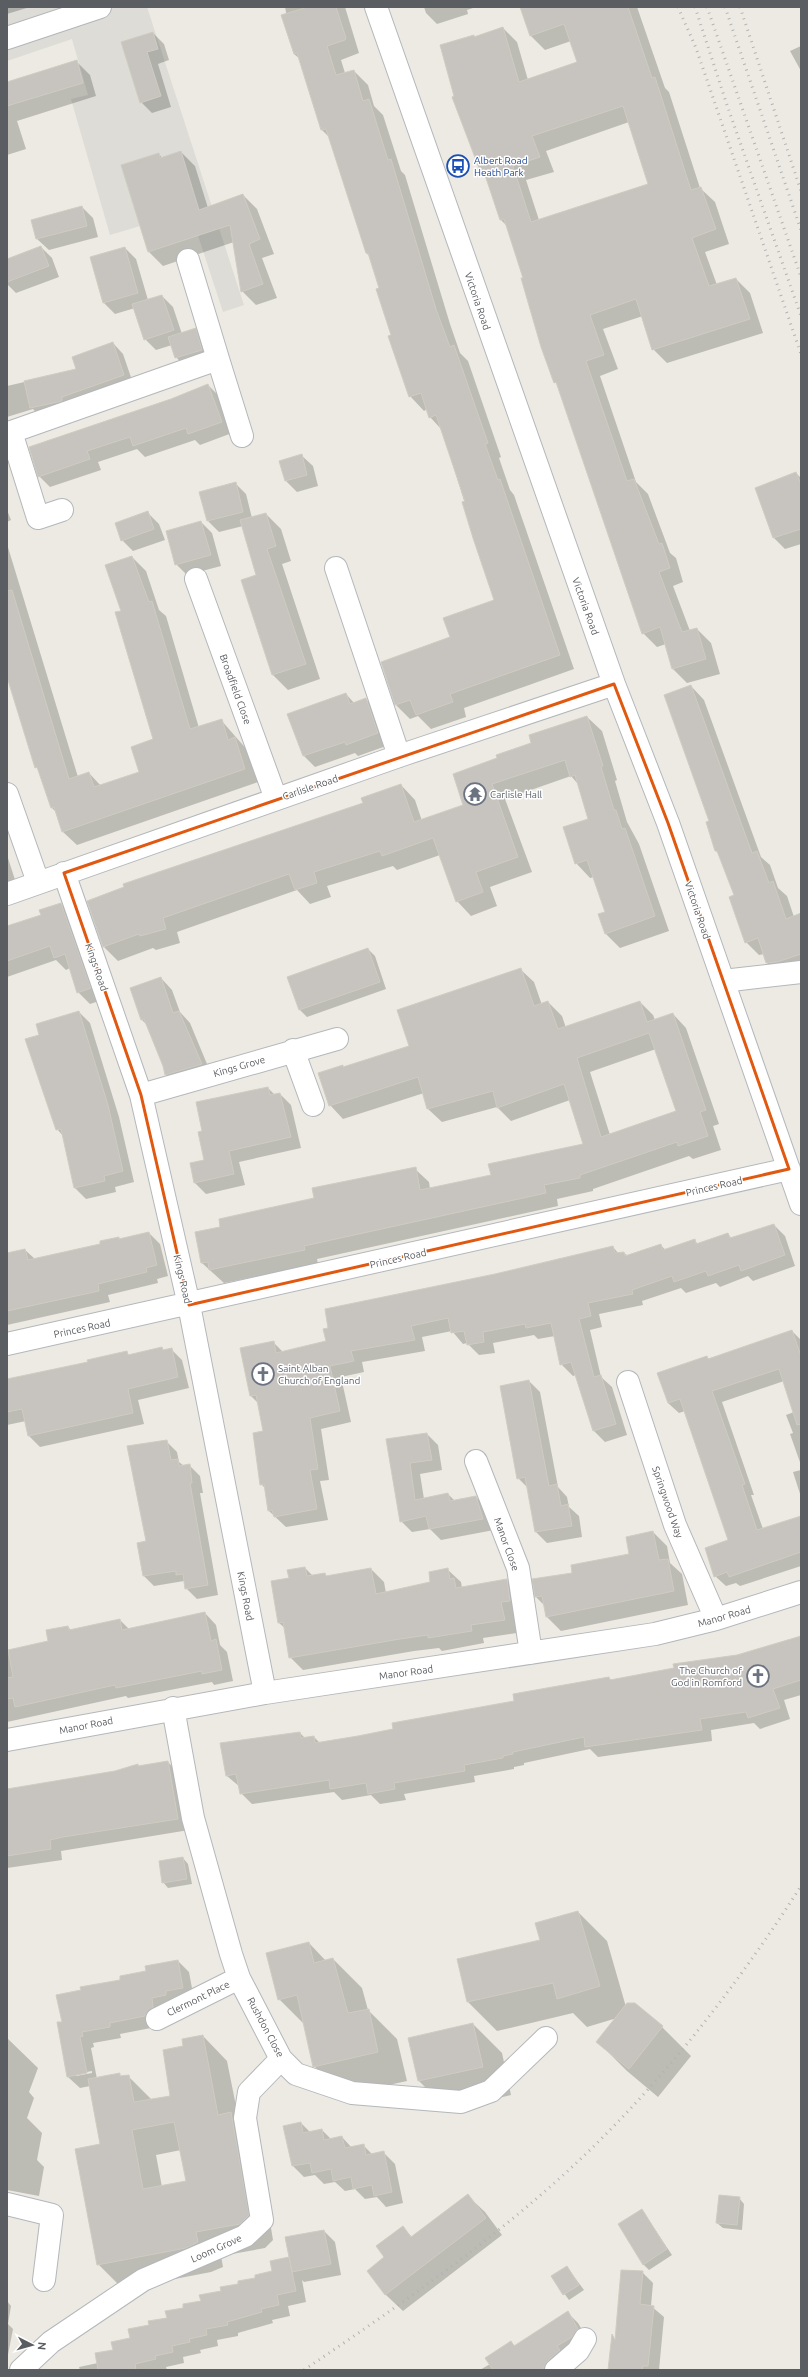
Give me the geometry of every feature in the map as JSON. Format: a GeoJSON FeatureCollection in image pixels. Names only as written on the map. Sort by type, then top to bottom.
{"type":"FeatureCollection","features":[{"type":"Feature","properties":{"kind":"street"},"geometry":{"type":"LineString","coordinates":[[7,38],[100,7]]}},
{"type":"Feature","properties":{"kind":"street","name":"Victoria Road"},"geometry":{"type":"LineString","coordinates":[[376,7],[614,684],[668,823],[801,1204]]}},
{"type":"Feature","properties":{"kind":"street"},"geometry":{"type":"LineString","coordinates":[[188,260],[242,436]]}},
{"type":"Feature","properties":{"kind":"street"},"geometry":{"type":"LineString","coordinates":[[62,510],[38,518],[9,433],[218,359]]}},
{"type":"Feature","properties":{"kind":"street"},"geometry":{"type":"LineString","coordinates":[[336,568],[399,756]]}},
{"type":"Feature","properties":{"kind":"street","name":"Broadfield Close"},"geometry":{"type":"LineString","coordinates":[[196,579],[276,799]]}},
{"type":"Feature","properties":{"kind":"street","name":"Carlisle Road"},"geometry":{"type":"LineString","coordinates":[[7,894],[399,756],[614,684]]}},
{"type":"Feature","properties":{"kind":"street"},"geometry":{"type":"LineString","coordinates":[[7,794],[38,882]]}},
{"type":"Feature","properties":{"kind":"street","name":"Kings Road"},"geometry":{"type":"LineString","coordinates":[[64,873],[141,1095],[189,1305],[265,1693]]}},
{"type":"Feature","properties":{"kind":"street"},"geometry":{"type":"LineString","coordinates":[[723,981],[801,972]]}},
{"type":"Feature","properties":{"kind":"street","name":"Kings Grove"},"geometry":{"type":"LineString","coordinates":[[141,1095],[293,1050],[337,1039]]}},
{"type":"Feature","properties":{"kind":"street"},"geometry":{"type":"LineString","coordinates":[[293,1050],[313,1104]]}},
{"type":"Feature","properties":{"kind":"street","name":"Princes Road"},"geometry":{"type":"LineString","coordinates":[[7,1344],[189,1305],[789,1169]]}},
{"type":"Feature","properties":{"kind":"street","name":"Springwood Way"},"geometry":{"type":"LineString","coordinates":[[628,1382],[675,1525],[716,1619]]}},
{"type":"Feature","properties":{"kind":"street","name":"Manor Close"},"geometry":{"type":"LineString","coordinates":[[476,1461],[518,1568],[531,1653]]}},
{"type":"Feature","properties":{"kind":"street","name":"Manor Road"},"geometry":{"type":"LineString","coordinates":[[7,1740],[173,1708],[655,1634],[716,1619],[801,1592]]}},
{"type":"Feature","properties":{"kind":"street","name":"Rushdon Close"},"geometry":{"type":"LineString","coordinates":[[173,1708],[193,1818],[239,1978],[281,2059],[296,2074],[352,2093],[461,2102],[491,2091],[546,2038]]}},
{"type":"Feature","properties":{"kind":"street","name":"Clermont Place"},"geometry":{"type":"LineString","coordinates":[[157,2019],[239,1978]]}},
{"type":"Feature","properties":{"kind":"street","name":"Loom Grove"},"geometry":{"type":"LineString","coordinates":[[21,2370],[51,2342],[143,2280],[245,2236],[262,2220],[245,2118],[249,2092],[281,2059]]}},
{"type":"Feature","properties":{"kind":"street"},"geometry":{"type":"LineString","coordinates":[[7,2204],[52,2215],[44,2280]]}},
{"type":"Feature","properties":{"kind":"street"},"geometry":{"type":"LineString","coordinates":[[561,2367],[578,2351],[585,2339]]}},
{"type":"Feature","properties":{"kind":"highlighted area"},"geometry":{"type":"Polygon","coordinates":[[[614,684],[668,823],[789,1169],[189,1305],[141,1095],[64,873],[614,684]]]}},
{"type":"Feature","properties":{"kind":"shaded area"},"geometry":{"type":"Polygon","coordinates":[[[7,7],[147,7],[244,305],[223,312],[190,211],[110,235],[71,99],[88,95],[72,39],[7,61],[7,7]]]}},
{"type":"Feature","properties":{"kind":"building"},"geometry":{"type":"Polygon","coordinates":[[[308,7],[336,7],[346,38],[345,40],[327,46],[336,75],[354,70],[363,101],[369,99],[388,160],[391,159],[436,309],[450,347],[454,345],[488,443],[485,444],[498,480],[500,479],[560,655],[450,694],[453,702],[416,715],[410,700],[395,705],[381,662],[450,637],[443,618],[494,600],[462,502],[465,501],[436,415],[429,418],[421,393],[409,397],[388,336],[391,335],[376,289],[379,288],[368,253],[366,253],[326,129],[321,130],[297,53],[294,54],[281,15],[308,7]]]}},
{"type":"Feature","properties":{"kind":"building"},"geometry":{"type":"Polygon","coordinates":[[[520,7],[628,7],[652,78],[655,77],[691,190],[701,187],[716,229],[692,238],[709,286],[736,278],[750,319],[652,350],[636,299],[590,315],[604,355],[586,361],[627,481],[634,479],[659,544],[662,543],[670,568],[659,572],[682,632],[697,628],[706,659],[672,669],[660,627],[642,634],[556,382],[554,383],[541,347],[521,278],[523,278],[504,219],[500,220],[485,175],[482,176],[452,97],[454,96],[440,45],[474,35],[474,37],[503,27],[519,82],[577,62],[564,24],[530,36],[520,7]],[[623,106],[532,136],[540,157],[513,166],[531,222],[648,184],[623,106]]]}},
{"type":"Feature","properties":{"kind":"building"},"geometry":{"type":"Polygon","coordinates":[[[153,32],[158,49],[147,52],[161,96],[140,103],[121,42],[153,32]]]}},
{"type":"Feature","properties":{"kind":"building"},"geometry":{"type":"Polygon","coordinates":[[[77,60],[83,83],[7,106],[7,82],[77,60]]]}},
{"type":"Feature","properties":{"kind":"building"},"geometry":{"type":"Polygon","coordinates":[[[181,151],[199,210],[243,194],[260,239],[249,244],[263,284],[241,292],[230,225],[148,252],[121,165],[159,153],[160,158],[181,151]]]}},
{"type":"Feature","properties":{"kind":"building"},"geometry":{"type":"Polygon","coordinates":[[[82,206],[87,226],[36,239],[31,220],[82,206]]]}},
{"type":"Feature","properties":{"kind":"building"},"geometry":{"type":"Polygon","coordinates":[[[41,246],[49,266],[7,282],[7,259],[41,246]]]}},
{"type":"Feature","properties":{"kind":"building"},"geometry":{"type":"Polygon","coordinates":[[[125,247],[138,293],[103,303],[90,257],[125,247]]]}},
{"type":"Feature","properties":{"kind":"building"},"geometry":{"type":"Polygon","coordinates":[[[162,295],[174,330],[144,340],[132,304],[162,295]]]}},
{"type":"Feature","properties":{"kind":"building"},"geometry":{"type":"Polygon","coordinates":[[[196,328],[202,350],[175,358],[168,337],[196,328]]]}},
{"type":"Feature","properties":{"kind":"building"},"geometry":{"type":"Polygon","coordinates":[[[113,342],[124,375],[62,397],[62,401],[30,408],[24,381],[76,369],[72,357],[113,342]]]}},
{"type":"Feature","properties":{"kind":"building"},"geometry":{"type":"Polygon","coordinates":[[[208,384],[222,422],[188,434],[186,428],[133,446],[130,437],[87,451],[90,459],[38,477],[29,447],[171,399],[208,384]]]}},
{"type":"Feature","properties":{"kind":"building"},"geometry":{"type":"Polygon","coordinates":[[[302,454],[307,475],[285,481],[279,461],[302,454]]]}},
{"type":"Feature","properties":{"kind":"building"},"geometry":{"type":"Polygon","coordinates":[[[796,472],[801,485],[801,529],[773,538],[755,488],[796,472]]]}},
{"type":"Feature","properties":{"kind":"building"},"geometry":{"type":"Polygon","coordinates":[[[236,482],[243,512],[207,521],[199,492],[236,482]]]}},
{"type":"Feature","properties":{"kind":"building"},"geometry":{"type":"Polygon","coordinates":[[[148,511],[154,529],[121,541],[115,523],[148,511]]]}},
{"type":"Feature","properties":{"kind":"building"},"geometry":{"type":"Polygon","coordinates":[[[266,513],[276,546],[267,549],[306,664],[272,675],[241,580],[256,575],[240,520],[266,513]]]}},
{"type":"Feature","properties":{"kind":"building"},"geometry":{"type":"Polygon","coordinates":[[[201,521],[211,555],[175,565],[166,531],[201,521]]]}},
{"type":"Feature","properties":{"kind":"building"},"geometry":{"type":"Polygon","coordinates":[[[132,556],[149,602],[152,601],[190,729],[222,719],[228,740],[235,737],[245,769],[62,832],[54,807],[51,808],[37,767],[35,768],[7,677],[7,591],[12,590],[69,779],[89,772],[94,787],[139,772],[131,747],[153,739],[115,612],[121,611],[105,565],[132,556]]]}},
{"type":"Feature","properties":{"kind":"building"},"geometry":{"type":"Polygon","coordinates":[[[691,685],[752,853],[757,851],[769,883],[773,881],[786,919],[801,913],[801,954],[777,962],[766,963],[758,938],[745,943],[729,897],[734,895],[717,851],[715,851],[706,822],[709,821],[664,695],[691,685]]]}},
{"type":"Feature","properties":{"kind":"building"},"geometry":{"type":"Polygon","coordinates":[[[346,693],[350,704],[366,698],[378,733],[346,745],[345,742],[303,756],[287,714],[346,693]]]}},
{"type":"Feature","properties":{"kind":"building"},"geometry":{"type":"Polygon","coordinates":[[[587,716],[603,766],[601,767],[614,810],[616,810],[622,829],[625,828],[655,916],[605,934],[598,914],[605,912],[587,860],[575,864],[563,827],[588,819],[575,775],[570,777],[565,760],[492,784],[518,857],[476,872],[483,892],[456,902],[433,838],[382,856],[380,851],[314,872],[317,883],[295,890],[289,874],[163,918],[166,929],[140,936],[139,934],[103,947],[87,901],[124,887],[123,884],[363,803],[361,798],[401,784],[414,822],[463,805],[453,774],[497,758],[496,755],[531,743],[529,735],[587,716]]]}},
{"type":"Feature","properties":{"kind":"building"},"geometry":{"type":"Polygon","coordinates":[[[61,903],[91,988],[77,993],[65,954],[54,958],[50,946],[7,961],[7,926],[41,915],[39,910],[61,903]]]}},
{"type":"Feature","properties":{"kind":"building"},"geometry":{"type":"Polygon","coordinates":[[[368,948],[380,982],[299,1010],[287,977],[368,948]]]}},
{"type":"Feature","properties":{"kind":"building"},"geometry":{"type":"Polygon","coordinates":[[[521,968],[534,1006],[548,1001],[558,1029],[640,1001],[647,1022],[673,1013],[706,1110],[700,1112],[708,1136],[678,1146],[677,1142],[580,1175],[580,1178],[544,1185],[546,1193],[304,1246],[305,1250],[209,1270],[208,1262],[201,1263],[195,1232],[220,1227],[219,1219],[314,1198],[312,1188],[416,1167],[420,1190],[491,1175],[488,1164],[583,1144],[564,1084],[497,1108],[493,1091],[427,1109],[418,1077],[329,1106],[318,1073],[343,1065],[343,1067],[409,1046],[397,1010],[521,968]],[[649,1033],[577,1058],[601,1137],[676,1111],[649,1033]]]}},
{"type":"Feature","properties":{"kind":"building"},"geometry":{"type":"Polygon","coordinates":[[[161,977],[173,1013],[179,1011],[202,1064],[165,1075],[163,1066],[144,1019],[141,1020],[130,988],[161,977]]]}},
{"type":"Feature","properties":{"kind":"building"},"geometry":{"type":"Polygon","coordinates":[[[79,1011],[108,1105],[123,1171],[104,1176],[105,1181],[74,1188],[61,1129],[56,1130],[25,1039],[39,1035],[36,1024],[79,1011]]]}},
{"type":"Feature","properties":{"kind":"building"},"geometry":{"type":"Polygon","coordinates":[[[268,1087],[270,1095],[280,1093],[291,1137],[229,1151],[234,1174],[194,1183],[190,1163],[204,1160],[198,1132],[202,1131],[196,1102],[268,1087]]]}},
{"type":"Feature","properties":{"kind":"building"},"geometry":{"type":"Polygon","coordinates":[[[774,1224],[785,1255],[741,1271],[739,1265],[708,1276],[706,1271],[674,1282],[672,1276],[632,1290],[633,1294],[588,1303],[591,1316],[579,1319],[594,1377],[601,1375],[616,1424],[593,1431],[571,1362],[560,1365],[551,1323],[526,1328],[525,1324],[483,1332],[484,1342],[467,1345],[464,1331],[451,1333],[448,1318],[411,1326],[415,1340],[351,1351],[354,1361],[330,1366],[340,1411],[310,1418],[318,1469],[310,1470],[317,1509],[274,1517],[272,1510],[268,1511],[264,1484],[260,1485],[253,1433],[263,1431],[256,1395],[250,1396],[240,1348],[274,1341],[276,1353],[326,1341],[323,1329],[328,1328],[325,1309],[495,1274],[613,1246],[615,1253],[624,1252],[625,1256],[661,1244],[663,1250],[695,1239],[696,1244],[728,1233],[730,1238],[774,1224]]]}},
{"type":"Feature","properties":{"kind":"building"},"geometry":{"type":"Polygon","coordinates":[[[149,1232],[157,1265],[146,1268],[147,1272],[98,1284],[99,1291],[7,1311],[7,1253],[25,1249],[28,1260],[100,1244],[100,1241],[119,1237],[119,1239],[149,1232]]]}},
{"type":"Feature","properties":{"kind":"building"},"geometry":{"type":"Polygon","coordinates":[[[792,1330],[801,1356],[801,1424],[797,1425],[779,1369],[712,1391],[745,1484],[742,1485],[757,1530],[801,1516],[801,1552],[729,1577],[727,1572],[714,1577],[705,1548],[728,1540],[680,1399],[668,1403],[657,1373],[707,1356],[708,1359],[792,1330]]]}},
{"type":"Feature","properties":{"kind":"building"},"geometry":{"type":"Polygon","coordinates":[[[162,1347],[163,1350],[172,1348],[178,1377],[128,1389],[133,1413],[28,1436],[22,1409],[7,1412],[7,1379],[88,1362],[87,1360],[127,1351],[128,1355],[162,1347]]]}},
{"type":"Feature","properties":{"kind":"building"},"geometry":{"type":"Polygon","coordinates":[[[529,1380],[549,1486],[557,1484],[561,1506],[568,1504],[572,1526],[535,1532],[525,1477],[517,1479],[500,1386],[529,1380]]]}},
{"type":"Feature","properties":{"kind":"building"},"geometry":{"type":"Polygon","coordinates":[[[427,1433],[432,1460],[410,1463],[415,1500],[448,1493],[450,1501],[476,1496],[483,1519],[429,1529],[426,1516],[400,1522],[386,1439],[427,1433]]]}},
{"type":"Feature","properties":{"kind":"building"},"geometry":{"type":"Polygon","coordinates":[[[167,1440],[171,1460],[178,1459],[179,1466],[190,1464],[192,1483],[190,1483],[208,1585],[185,1589],[183,1574],[176,1575],[176,1571],[143,1576],[137,1543],[146,1541],[127,1446],[167,1440]]]}},
{"type":"Feature","properties":{"kind":"building"},"geometry":{"type":"Polygon","coordinates":[[[653,1531],[659,1560],[668,1559],[674,1591],[546,1617],[542,1596],[535,1597],[532,1579],[572,1573],[571,1565],[629,1554],[626,1537],[653,1531]]]}},
{"type":"Feature","properties":{"kind":"building"},"geometry":{"type":"Polygon","coordinates":[[[305,1567],[307,1576],[325,1573],[326,1576],[371,1568],[376,1594],[430,1582],[429,1572],[448,1568],[450,1579],[454,1578],[456,1588],[507,1579],[510,1601],[501,1602],[505,1620],[471,1625],[472,1631],[428,1638],[428,1635],[400,1639],[289,1658],[283,1622],[278,1623],[271,1581],[289,1578],[287,1570],[305,1567]]]}},
{"type":"Feature","properties":{"kind":"building"},"geometry":{"type":"Polygon","coordinates":[[[205,1612],[211,1641],[216,1639],[222,1670],[202,1674],[202,1671],[116,1688],[115,1685],[15,1707],[13,1698],[7,1699],[7,1678],[13,1677],[8,1650],[48,1641],[46,1630],[68,1626],[69,1630],[120,1619],[122,1630],[205,1612]]]}},
{"type":"Feature","properties":{"kind":"building"},"geometry":{"type":"Polygon","coordinates":[[[801,1636],[801,1680],[773,1689],[780,1708],[748,1718],[746,1712],[700,1719],[702,1730],[585,1747],[584,1737],[513,1752],[513,1754],[503,1756],[503,1758],[464,1765],[465,1771],[394,1783],[395,1789],[368,1794],[366,1783],[330,1789],[329,1780],[240,1794],[236,1774],[226,1776],[220,1743],[300,1732],[301,1738],[314,1736],[315,1743],[358,1736],[393,1729],[392,1723],[514,1701],[513,1694],[609,1677],[610,1680],[674,1668],[673,1664],[737,1655],[801,1636]]]}},
{"type":"Feature","properties":{"kind":"building"},"geometry":{"type":"Polygon","coordinates":[[[168,1761],[178,1819],[63,1837],[50,1840],[51,1849],[7,1856],[7,1789],[115,1771],[138,1764],[138,1766],[168,1761]]]}},
{"type":"Feature","properties":{"kind":"building"},"geometry":{"type":"Polygon","coordinates":[[[183,1857],[187,1879],[162,1883],[159,1861],[183,1857]]]}},
{"type":"Feature","properties":{"kind":"building"},"geometry":{"type":"Polygon","coordinates":[[[578,1911],[600,1986],[557,1999],[553,1983],[467,2002],[457,1959],[540,1940],[535,1923],[578,1911]]]}},
{"type":"Feature","properties":{"kind":"building"},"geometry":{"type":"Polygon","coordinates":[[[309,1942],[314,1963],[333,1958],[348,2013],[369,2009],[378,2052],[313,2067],[297,1995],[278,2000],[266,1953],[309,1942]]]}},
{"type":"Feature","properties":{"kind":"building"},"geometry":{"type":"Polygon","coordinates":[[[178,1960],[183,1988],[166,1991],[166,1995],[152,1998],[153,2007],[145,2016],[110,2023],[110,2027],[82,2032],[83,2036],[80,2037],[87,2073],[67,2077],[57,2022],[62,2022],[56,1995],[81,1990],[80,1987],[120,1980],[120,1976],[146,1971],[145,1966],[178,1960]]]}},
{"type":"Feature","properties":{"kind":"building"},"geometry":{"type":"Polygon","coordinates":[[[627,2003],[635,2003],[663,2026],[629,2069],[596,2042],[627,2003]]]}},
{"type":"Feature","properties":{"kind":"building"},"geometry":{"type":"Polygon","coordinates":[[[473,2023],[483,2067],[418,2081],[408,2038],[473,2023]]]}},
{"type":"Feature","properties":{"kind":"building"},"geometry":{"type":"Polygon","coordinates":[[[203,2035],[218,2115],[231,2112],[249,2215],[240,2224],[196,2232],[198,2242],[186,2248],[97,2265],[75,2149],[100,2144],[88,2079],[120,2073],[120,2076],[129,2075],[134,2102],[170,2096],[163,2050],[183,2046],[182,2039],[203,2035]],[[174,2122],[132,2130],[143,2189],[186,2181],[174,2122]]]}},
{"type":"Feature","properties":{"kind":"building"},"geometry":{"type":"Polygon","coordinates":[[[301,2122],[303,2133],[322,2129],[324,2140],[342,2136],[345,2148],[364,2144],[366,2155],[384,2151],[392,2192],[374,2196],[372,2185],[353,2189],[351,2177],[333,2181],[331,2169],[312,2173],[310,2163],[292,2166],[283,2126],[301,2122]]]}},
{"type":"Feature","properties":{"kind":"building"},"geometry":{"type":"Polygon","coordinates":[[[468,2194],[486,2218],[385,2295],[367,2271],[384,2257],[376,2246],[403,2226],[411,2237],[468,2194]]]}},
{"type":"Feature","properties":{"kind":"building"},"geometry":{"type":"Polygon","coordinates":[[[719,2195],[740,2197],[737,2225],[716,2223],[719,2195]]]}},
{"type":"Feature","properties":{"kind":"building"},"geometry":{"type":"Polygon","coordinates":[[[642,2209],[667,2249],[643,2265],[618,2224],[642,2209]]]}},
{"type":"Feature","properties":{"kind":"building"},"geometry":{"type":"Polygon","coordinates":[[[324,2230],[331,2264],[292,2272],[285,2237],[324,2230]]]}},
{"type":"Feature","properties":{"kind":"building"},"geometry":{"type":"Polygon","coordinates":[[[289,2257],[296,2291],[277,2295],[279,2305],[261,2309],[262,2312],[227,2322],[228,2325],[206,2329],[207,2335],[189,2339],[190,2342],[172,2346],[173,2352],[155,2356],[156,2359],[135,2364],[136,2370],[98,2370],[95,2353],[113,2350],[111,2342],[130,2338],[128,2329],[149,2325],[148,2321],[167,2318],[165,2311],[183,2308],[183,2304],[201,2301],[199,2295],[221,2291],[220,2287],[238,2284],[238,2281],[255,2278],[255,2275],[272,2271],[270,2261],[289,2257]]]}},
{"type":"Feature","properties":{"kind":"building"},"geometry":{"type":"Polygon","coordinates":[[[567,2266],[579,2285],[563,2295],[551,2276],[567,2266]]]}},
{"type":"Feature","properties":{"kind":"building"},"geometry":{"type":"Polygon","coordinates":[[[621,2270],[643,2271],[640,2304],[654,2306],[648,2366],[643,2366],[642,2370],[608,2370],[612,2334],[615,2340],[621,2270]]]}},
{"type":"Feature","properties":{"kind":"building"},"geometry":{"type":"Polygon","coordinates":[[[568,2311],[578,2329],[572,2337],[557,2346],[560,2350],[548,2361],[542,2370],[493,2370],[485,2358],[511,2341],[514,2346],[568,2311]]]}},
{"type":"Feature","properties":{"kind":"railway"},"geometry":{"type":"LineString","coordinates":[[678,7],[696,48],[801,354]]}},
{"type":"Feature","properties":{"kind":"railway"},"geometry":{"type":"LineString","coordinates":[[695,7],[727,105],[801,316]]}},
{"type":"Feature","properties":{"kind":"railway"},"geometry":{"type":"LineString","coordinates":[[707,7],[801,277]]}},
{"type":"Feature","properties":{"kind":"railway"},"geometry":{"type":"LineString","coordinates":[[725,7],[801,230]]}},
{"type":"Feature","properties":{"kind":"railway"},"geometry":{"type":"LineString","coordinates":[[740,7],[801,191]]}},
{"type":"Feature","properties":{"kind":"railway"},"geometry":{"type":"LineString","coordinates":[[304,2370],[383,2316],[500,2229],[538,2198],[608,2132],[662,2074],[711,2014],[758,1951],[801,1886]]}},
{"type":"Feature","properties":{"kind":"place","name":"Albert Road Heath Park"},"geometry":{"type":"Point","coordinates":[458,166]}},
{"type":"Feature","properties":{"kind":"place","name":"Carlisle Hall"},"geometry":{"type":"Point","coordinates":[475,794]}},
{"type":"Feature","properties":{"kind":"place","name":"Saint Alban Church of England"},"geometry":{"type":"Point","coordinates":[263,1374]}},
{"type":"Feature","properties":{"kind":"place","name":"The Church of God in Romford"},"geometry":{"type":"Point","coordinates":[758,1676]}}]}
